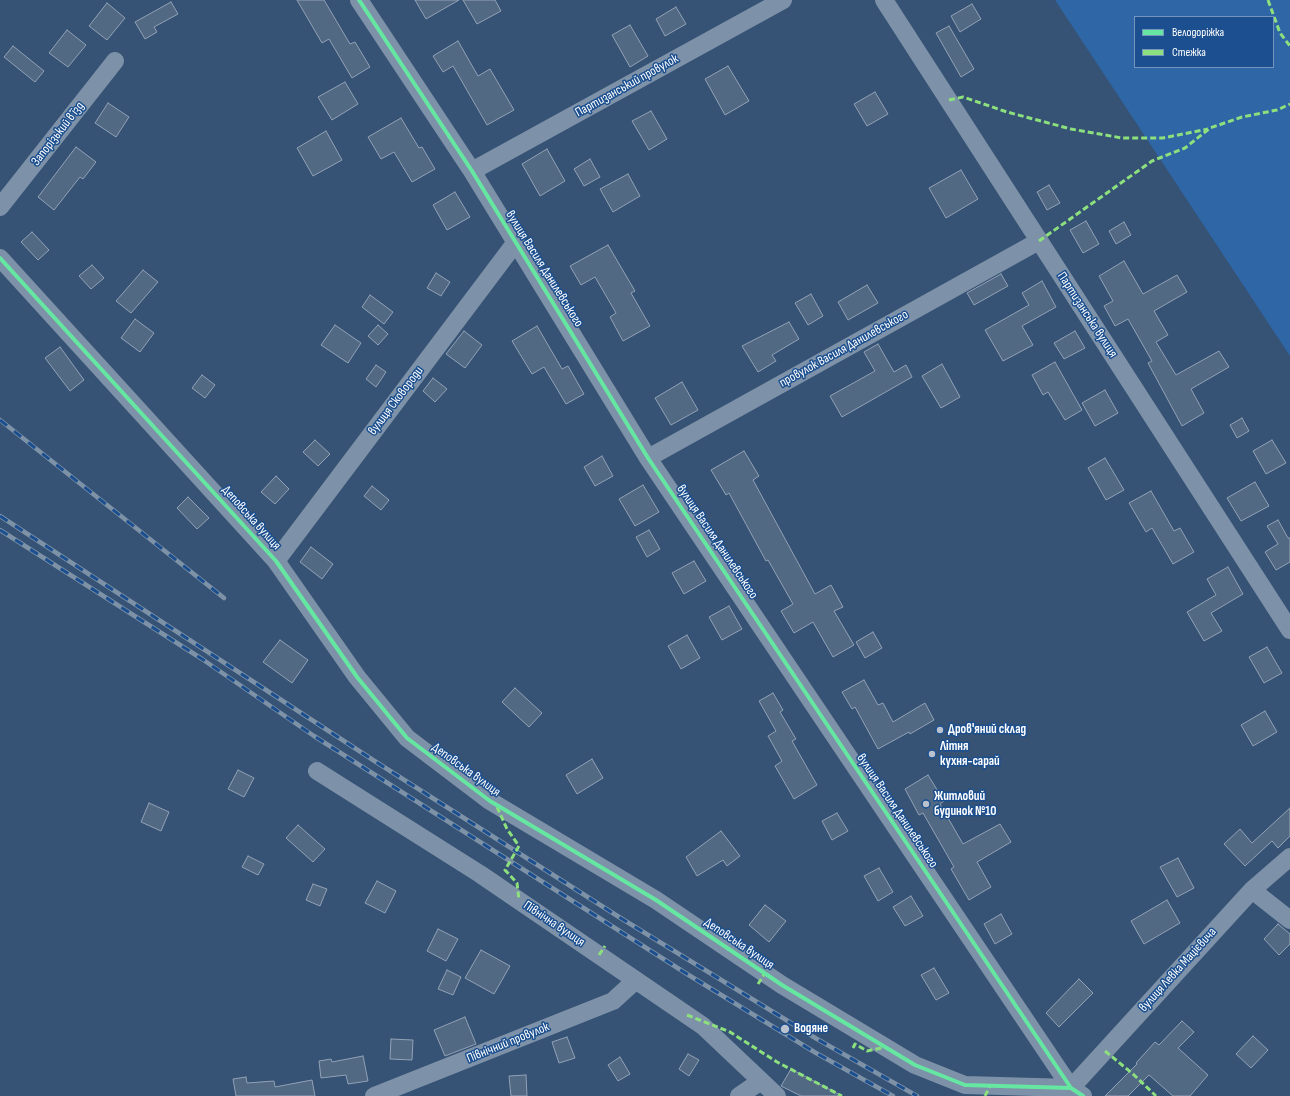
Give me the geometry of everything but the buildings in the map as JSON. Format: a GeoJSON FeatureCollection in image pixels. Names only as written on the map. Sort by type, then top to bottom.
{"type":"FeatureCollection","features":[{"type":"Feature","properties":{"kind":"street","name":"вулиця Василя Данилевського"},"geometry":{"type":"LineString","coordinates":[[359,0],[472,171],[648,458],[1074,1093]]}},
{"type":"Feature","properties":{"kind":"street","name":"Партизанський провулок"},"geometry":{"type":"LineString","coordinates":[[472,171],[783,0]]}},
{"type":"Feature","properties":{"kind":"street","name":"Партизанська вулиця"},"geometry":{"type":"LineString","coordinates":[[884,0],[1290,630]]}},
{"type":"Feature","properties":{"kind":"street","name":"Запорізький вʼїзд"},"geometry":{"type":"LineString","coordinates":[[0,207],[115,61]]}},
{"type":"Feature","properties":{"kind":"street","name":"провулок Василя Данилевського"},"geometry":{"type":"LineString","coordinates":[[648,458],[1039,241]]}},
{"type":"Feature","properties":{"kind":"street","name":"вулиця Сковороди"},"geometry":{"type":"LineString","coordinates":[[276,561],[516,242]]}},
{"type":"Feature","properties":{"kind":"street","name":"Деповська вулиця"},"geometry":{"type":"LineString","coordinates":[[0,258],[276,561],[357,677],[407,738],[490,801],[656,900],[782,984],[915,1065],[966,1085],[1074,1093]]}},
{"type":"Feature","properties":{"kind":"street","name":"Північна вулиця"},"geometry":{"type":"LineString","coordinates":[[317,771],[480,874],[703,1026],[777,1096]]}},
{"type":"Feature","properties":{"kind":"street","name":"вулиця Левка Мацієвича"},"geometry":{"type":"LineString","coordinates":[[1074,1093],[1252,890],[1290,857]]}},
{"type":"Feature","properties":{"kind":"street"},"geometry":{"type":"LineString","coordinates":[[1252,890],[1290,920]]}},
{"type":"Feature","properties":{"kind":"street","name":"Північний провулок"},"geometry":{"type":"LineString","coordinates":[[374,1096],[613,1001],[636,980]]}},
{"type":"Feature","properties":{"kind":"street"},"geometry":{"type":"LineString","coordinates":[[738,1096],[761,1081]]}},
{"type":"Feature","properties":{"kind":"shaded area"},"geometry":{"type":"Polygon","coordinates":[[[1055,0],[1290,0],[1290,356],[1055,0]]]}},
{"type":"Feature","properties":{"kind":"railway"},"geometry":{"type":"LineString","coordinates":[[0,420],[224,598]]}},
{"type":"Feature","properties":{"kind":"railway"},"geometry":{"type":"LineString","coordinates":[[0,516],[373,760],[619,917],[817,1039],[917,1096]]}},
{"type":"Feature","properties":{"kind":"railway"},"geometry":{"type":"LineString","coordinates":[[0,530],[202,659],[314,736],[687,974],[816,1053],[893,1096]]}},
{"type":"Feature","properties":{"kind":"marked path"},"geometry":{"type":"LineString","coordinates":[[1268,0],[1274,16]]}},
{"type":"Feature","properties":{"kind":"marked path"},"geometry":{"type":"LineString","coordinates":[[1274,16],[1280,33],[1290,46]]}},
{"type":"Feature","properties":{"kind":"marked path"},"geometry":{"type":"LineString","coordinates":[[949,100],[963,97],[1007,112],[1071,129],[1122,138],[1163,138],[1208,129]]}},
{"type":"Feature","properties":{"kind":"marked path"},"geometry":{"type":"LineString","coordinates":[[1039,241],[1152,161],[1185,148],[1210,128],[1242,117],[1277,110],[1290,104]]}},
{"type":"Feature","properties":{"kind":"marked path"},"geometry":{"type":"LineString","coordinates":[[497,807],[507,829],[519,846],[505,870],[517,883],[519,900]]}},
{"type":"Feature","properties":{"kind":"marked path"},"geometry":{"type":"LineString","coordinates":[[599,955],[605,946]]}},
{"type":"Feature","properties":{"kind":"marked path"},"geometry":{"type":"LineString","coordinates":[[758,984],[765,973]]}},
{"type":"Feature","properties":{"kind":"marked path"},"geometry":{"type":"LineString","coordinates":[[687,1015],[730,1032],[777,1062],[842,1096]]}},
{"type":"Feature","properties":{"kind":"marked path"},"geometry":{"type":"LineString","coordinates":[[853,1048],[855,1044],[867,1051],[886,1047]]}},
{"type":"Feature","properties":{"kind":"marked path"},"geometry":{"type":"LineString","coordinates":[[1105,1051],[1133,1074],[1156,1096]]}},
{"type":"Feature","properties":{"kind":"marked path"},"geometry":{"type":"LineString","coordinates":[[985,1096],[990,1086]]}},
{"type":"Feature","properties":{"kind":"cycle path"},"geometry":{"type":"LineString","coordinates":[[359,0],[472,171],[648,458],[1071,1088],[1083,1096]]}},
{"type":"Feature","properties":{"kind":"cycle path"},"geometry":{"type":"LineString","coordinates":[[0,258],[276,561],[357,677],[407,738],[490,801],[656,900],[782,985],[915,1065],[965,1085],[1071,1088]]}},
{"type":"Feature","properties":{"kind":"place","name":"Дров'яний склад"},"geometry":{"type":"Point","coordinates":[940,730]}},
{"type":"Feature","properties":{"kind":"place","name":"Літня кухня-сарай"},"geometry":{"type":"Point","coordinates":[932,754]}},
{"type":"Feature","properties":{"kind":"place","name":"Житловий будинок №10"},"geometry":{"type":"Point","coordinates":[926,804]}},
{"type":"Feature","properties":{"kind":"place","name":"Водяне"},"geometry":{"type":"Point","coordinates":[785,1029]}}]}
